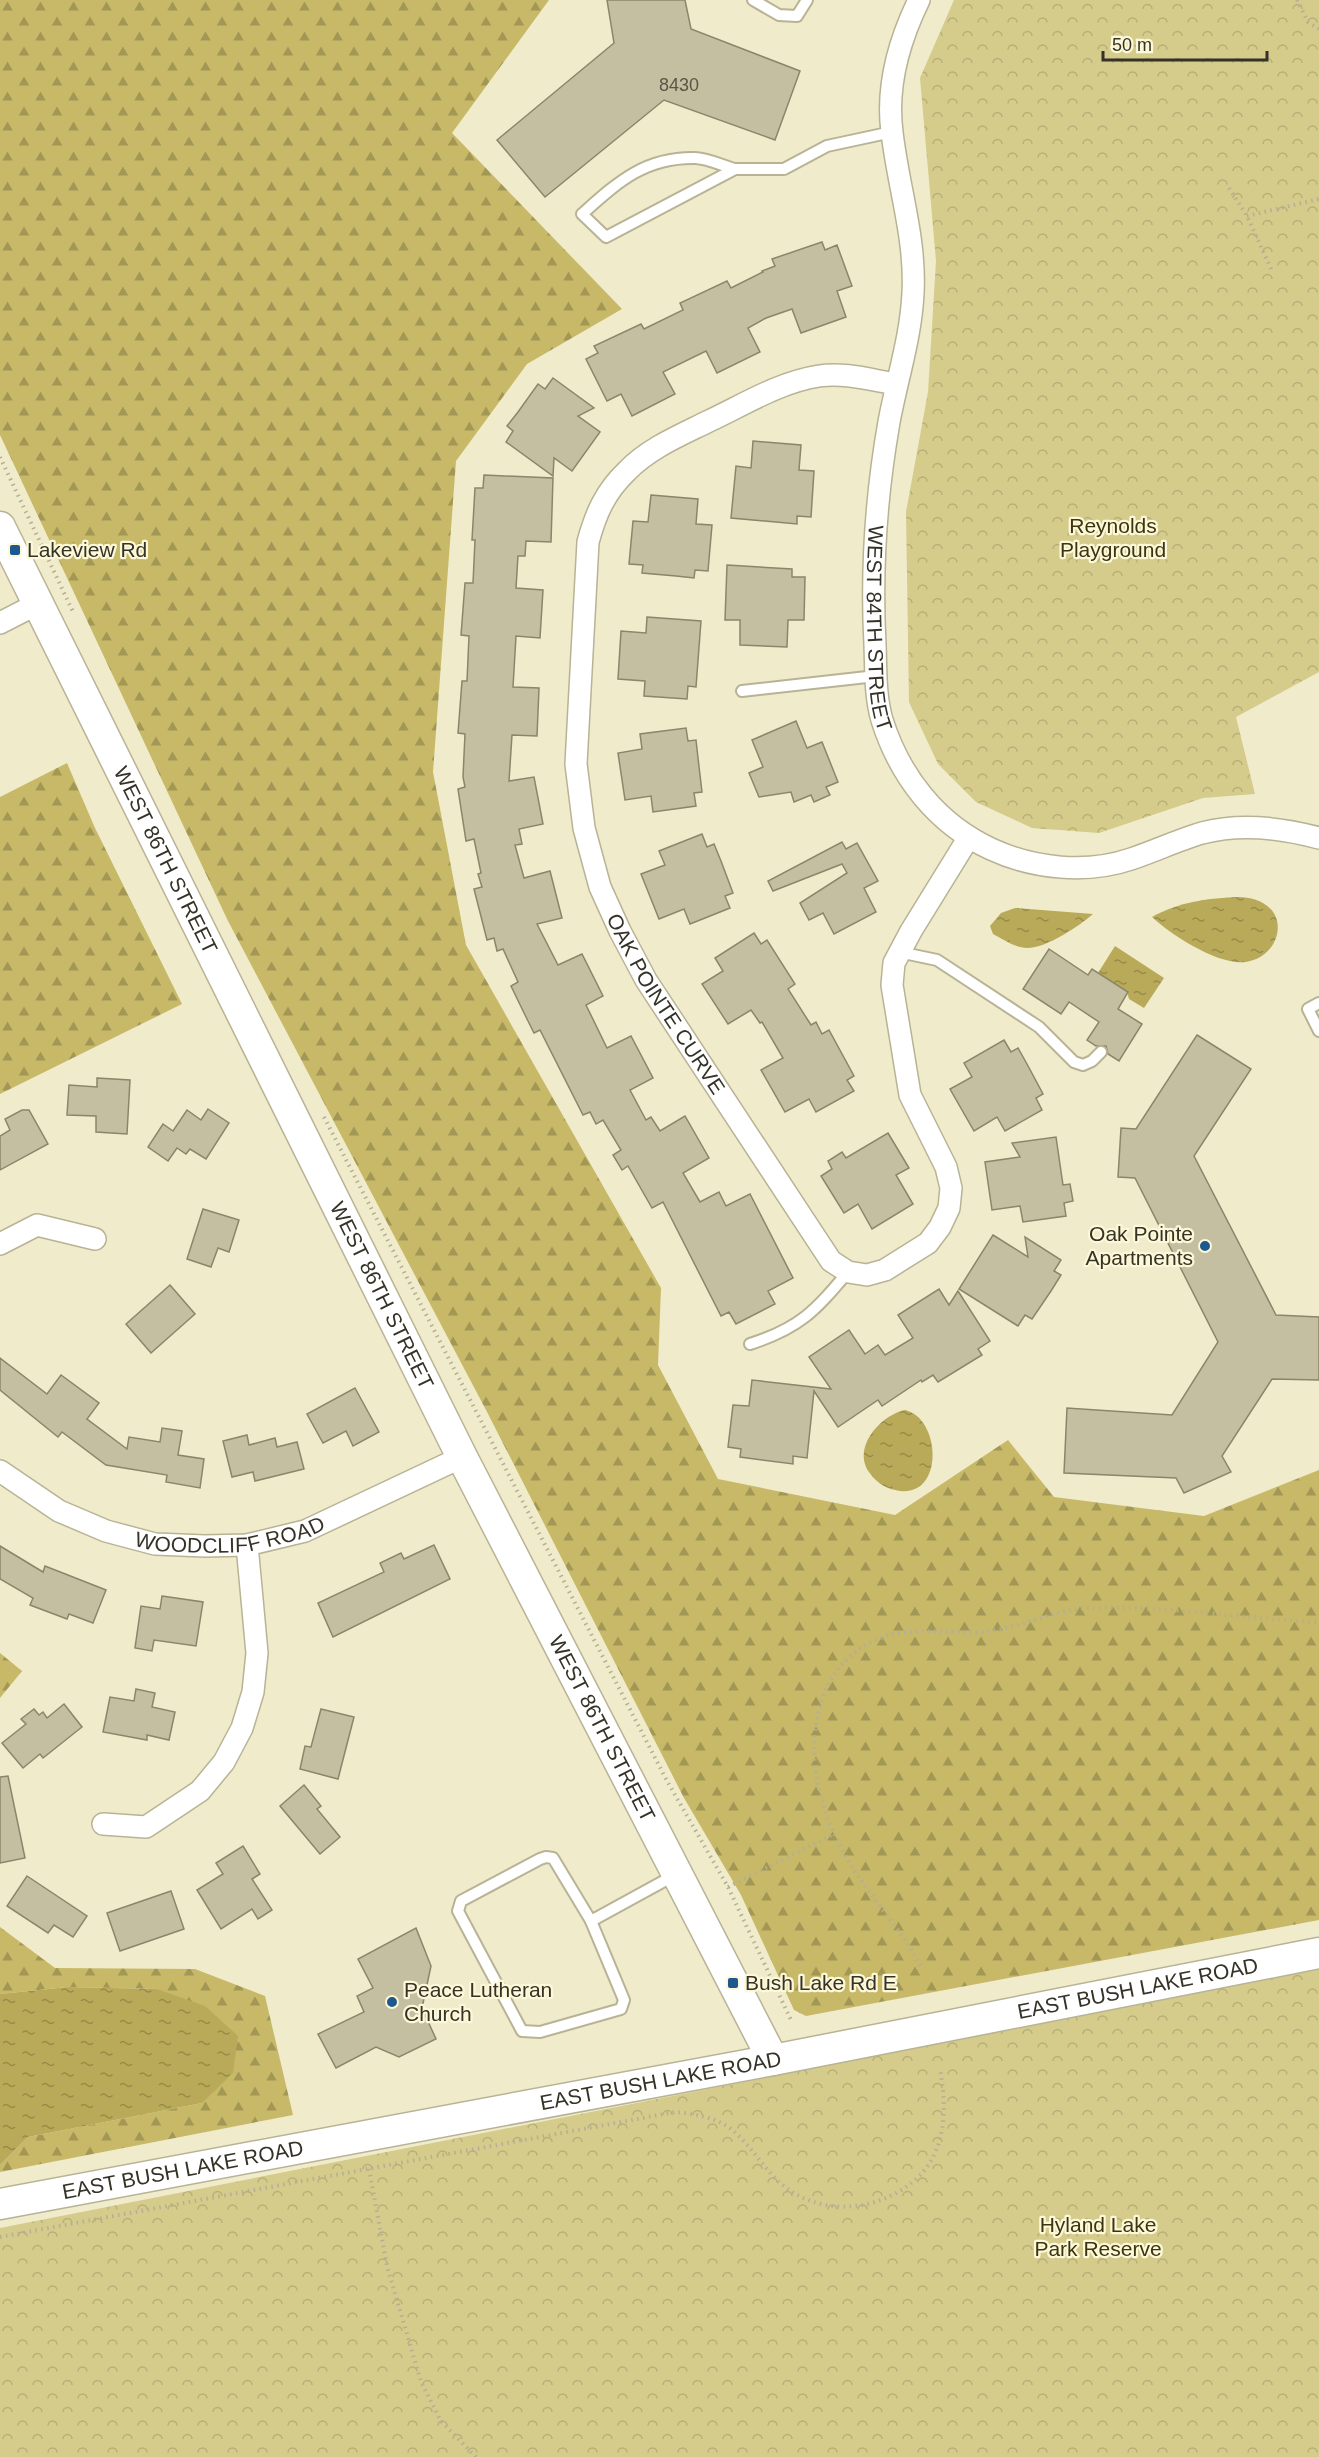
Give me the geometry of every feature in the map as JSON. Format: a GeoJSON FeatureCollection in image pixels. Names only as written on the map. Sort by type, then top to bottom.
{"type":"FeatureCollection","features":[{"type":"Feature","properties":{"kind":"street","name":"WEST 84TH STREET"},"geometry":{"type":"LineString","coordinates":[[919,0],[904,31],[893,72],[892,132],[909,224],[914,291],[909,335],[896,384],[877,510],[873,596],[876,676],[882,717],[894,750],[911,781],[932,808],[956,829],[992,850],[1017,859],[1054,867],[1092,868],[1128,860],[1204,833],[1249,827],[1293,831],[1319,838]]}},
{"type":"Feature","properties":{"kind":"street","name":"OAK POINTE CURVE"},"geometry":{"type":"LineString","coordinates":[[848,1272],[831,1261],[646,980],[600,887],[584,828],[576,764],[588,542],[597,511],[610,489],[628,469],[663,444],[775,388],[799,380],[841,375],[896,384]]}},
{"type":"Feature","properties":{"kind":"street","name":"WEST 86TH STREET"},"geometry":{"type":"LineString","coordinates":[[0,527],[462,1457],[773,2060]]}},
{"type":"Feature","properties":{"kind":"street"},"geometry":{"type":"LineString","coordinates":[[0,623],[39,603]]}},
{"type":"Feature","properties":{"kind":"street"},"geometry":{"type":"LineString","coordinates":[[848,1272],[867,1275],[885,1270],[928,1244],[949,1208],[951,1188],[946,1167],[910,1095],[892,985],[894,963],[899,952],[969,837]]}},
{"type":"Feature","properties":{"kind":"street"},"geometry":{"type":"LineString","coordinates":[[0,1244],[37,1225],[95,1239]]}},
{"type":"Feature","properties":{"kind":"street","name":"WOODCLIFF ROAD"},"geometry":{"type":"LineString","coordinates":[[0,1471],[59,1511],[106,1531],[154,1544],[247,1545],[305,1531],[462,1457]]}},
{"type":"Feature","properties":{"kind":"street"},"geometry":{"type":"LineString","coordinates":[[103,1824],[146,1827],[200,1791],[224,1762],[242,1728],[254,1692],[257,1653],[247,1545]]}},
{"type":"Feature","properties":{"kind":"street","name":"EAST BUSH LAKE ROAD"},"geometry":{"type":"LineString","coordinates":[[0,2204],[773,2060],[1319,1953]]}},
{"type":"Feature","properties":{"kind":"lane"},"geometry":{"type":"LineString","coordinates":[[753,0],[779,15],[797,16],[807,0]]}},
{"type":"Feature","properties":{"kind":"lane"},"geometry":{"type":"LineString","coordinates":[[735,170],[606,237],[582,214],[621,179],[658,162],[697,158],[735,170],[784,169],[827,146],[892,132]]}},
{"type":"Feature","properties":{"kind":"lane"},"geometry":{"type":"LineString","coordinates":[[742,691],[876,676]]}},
{"type":"Feature","properties":{"kind":"lane"},"geometry":{"type":"LineString","coordinates":[[899,952],[937,960],[1038,1027],[1074,1062],[1083,1065],[1092,1061],[1101,1052]]}},
{"type":"Feature","properties":{"kind":"lane"},"geometry":{"type":"LineString","coordinates":[[1319,1003],[1308,1009],[1319,1031]]}},
{"type":"Feature","properties":{"kind":"lane"},"geometry":{"type":"LineString","coordinates":[[750,1344],[777,1335],[799,1323],[817,1308],[848,1272]]}},
{"type":"Feature","properties":{"kind":"lane"},"geometry":{"type":"LineString","coordinates":[[546,1857],[553,1858],[591,1920],[624,2000],[621,2009],[540,2032],[530,2032],[522,2031],[458,1911],[461,1900],[546,1857]]}},
{"type":"Feature","properties":{"kind":"lane"},"geometry":{"type":"LineString","coordinates":[[591,1920],[677,1874]]}},
{"type":"Feature","properties":{"kind":"path"},"geometry":{"type":"LineString","coordinates":[[1297,0],[1308,22],[1319,29]]}},
{"type":"Feature","properties":{"kind":"path"},"geometry":{"type":"LineString","coordinates":[[1229,188],[1247,216],[1273,273]]}},
{"type":"Feature","properties":{"kind":"path"},"geometry":{"type":"LineString","coordinates":[[1247,216],[1319,199]]}},
{"type":"Feature","properties":{"kind":"path"},"geometry":{"type":"LineString","coordinates":[[0,457],[78,622]]}},
{"type":"Feature","properties":{"kind":"path"},"geometry":{"type":"LineString","coordinates":[[321,1112],[667,1781],[728,1887],[791,2020]]}},
{"type":"Feature","properties":{"kind":"path"},"geometry":{"type":"LineString","coordinates":[[920,1965],[900,1933],[860,1880],[832,1835],[820,1793],[815,1760],[820,1703],[828,1683],[839,1666],[868,1642],[902,1633],[991,1631],[1063,1612],[1088,1608],[1191,1612],[1319,1622]]}},
{"type":"Feature","properties":{"kind":"path"},"geometry":{"type":"LineString","coordinates":[[728,1887],[832,1835]]}},
{"type":"Feature","properties":{"kind":"path"},"geometry":{"type":"LineString","coordinates":[[0,2236],[675,2112],[713,2119],[729,2128],[745,2142],[774,2178],[794,2193],[812,2202],[848,2207],[868,2205],[888,2198],[905,2188],[930,2161],[943,2128],[944,2092],[940,2069]]}},
{"type":"Feature","properties":{"kind":"path"},"geometry":{"type":"LineString","coordinates":[[369,2169],[387,2266],[421,2382],[441,2421],[477,2457]]}},
{"type":"Feature","properties":{"kind":"green space"},"geometry":{"type":"Polygon","coordinates":[[[0,0],[549,0],[452,133],[622,309],[527,364],[456,461],[433,772],[466,945],[661,1288],[658,1365],[718,1479],[895,1515],[1008,1440],[1054,1497],[1204,1516],[1319,1470],[1319,1920],[806,2016],[794,2010],[741,1895],[684,1798],[486,1410],[228,921],[0,435],[0,0]]]}},
{"type":"Feature","properties":{"kind":"green space","name":"Reynolds Playground"},"geometry":{"type":"Polygon","coordinates":[[[954,0],[1319,0],[1319,672],[1236,717],[1255,794],[1203,798],[1099,833],[1032,828],[976,802],[938,764],[909,702],[906,512],[928,392],[936,261],[920,78],[954,0]]]}},
{"type":"Feature","properties":{"kind":"green space"},"geometry":{"type":"Polygon","coordinates":[[[67,763],[95,828],[182,1004],[0,1094],[0,797],[67,763]]]}},
{"type":"Feature","properties":{"kind":"green space"},"geometry":{"type":"Polygon","coordinates":[[[0,1653],[22,1671],[0,1698],[0,1653]]]}},
{"type":"Feature","properties":{"kind":"green space"},"geometry":{"type":"Polygon","coordinates":[[[0,1927],[55,1968],[195,1969],[265,1996],[293,2115],[0,2172],[0,2165],[28,2137],[202,2103],[157,1989],[68,1987],[0,1994],[0,1927]]]}},
{"type":"Feature","properties":{"kind":"green space","name":"Hyland Lake Park Reserve"},"geometry":{"type":"Polygon","coordinates":[[[1319,1969],[1319,2457],[0,2457],[0,2228],[1319,1969]]]}},
{"type":"Feature","properties":{"kind":"water"},"geometry":{"type":"Polygon","coordinates":[[[1239,897],[1257,900],[1269,907],[1276,917],[1278,928],[1269,950],[1259,958],[1246,962],[1223,959],[1196,948],[1152,917],[1194,902],[1239,897]]]}},
{"type":"Feature","properties":{"kind":"water"},"geometry":{"type":"Polygon","coordinates":[[[1015,908],[1093,914],[1053,940],[1035,947],[1023,948],[993,934],[990,926],[1001,913],[1015,908]]]}},
{"type":"Feature","properties":{"kind":"water"},"geometry":{"type":"Polygon","coordinates":[[[1115,946],[1164,978],[1144,1008],[1129,999],[1127,992],[1098,973],[1115,946]]]}},
{"type":"Feature","properties":{"kind":"water"},"geometry":{"type":"Polygon","coordinates":[[[905,1410],[917,1416],[926,1428],[933,1458],[930,1472],[923,1484],[911,1490],[895,1490],[884,1486],[871,1475],[865,1462],[864,1452],[879,1425],[887,1418],[905,1410]]]}},
{"type":"Feature","properties":{"kind":"water"},"geometry":{"type":"Polygon","coordinates":[[[68,1987],[157,1989],[205,2006],[238,2036],[233,2073],[202,2103],[28,2137],[0,2165],[0,1994],[68,1987]]]}},
{"type":"Feature","properties":{"kind":"building"},"geometry":{"type":"Polygon","coordinates":[[[607,0],[685,0],[691,29],[800,71],[775,140],[664,100],[545,197],[497,140],[614,43],[607,0]]]}},
{"type":"Feature","properties":{"kind":"building"},"geometry":{"type":"Polygon","coordinates":[[[822,242],[825,250],[837,245],[852,286],[837,291],[846,317],[801,333],[792,309],[766,318],[748,328],[760,352],[717,373],[706,351],[663,372],[675,394],[632,416],[621,394],[607,401],[586,359],[598,353],[594,346],[641,324],[644,329],[683,310],[680,303],[727,281],[731,288],[775,266],[772,259],[822,242]]]}},
{"type":"Feature","properties":{"kind":"building"},"geometry":{"type":"Polygon","coordinates":[[[553,378],[594,408],[578,416],[600,432],[572,471],[554,458],[553,476],[506,442],[513,431],[507,426],[538,384],[545,389],[553,378]]]}},
{"type":"Feature","properties":{"kind":"building"},"geometry":{"type":"Polygon","coordinates":[[[753,441],[801,445],[799,470],[814,471],[811,517],[797,516],[797,524],[731,518],[736,466],[751,468],[753,441]]]}},
{"type":"Feature","properties":{"kind":"building"},"geometry":{"type":"Polygon","coordinates":[[[484,475],[553,478],[551,542],[526,541],[525,556],[518,556],[516,588],[543,590],[540,638],[516,636],[513,687],[539,688],[537,736],[512,735],[509,781],[534,777],[543,824],[519,829],[522,844],[515,845],[524,878],[550,871],[562,918],[537,924],[558,965],[582,954],[603,996],[586,1005],[607,1048],[631,1036],[653,1078],[630,1090],[646,1120],[651,1117],[660,1131],[685,1116],[709,1158],[683,1173],[700,1202],[719,1192],[726,1206],[750,1194],[793,1278],[768,1291],[775,1304],[736,1324],[729,1312],[721,1316],[663,1202],[652,1208],[628,1166],[622,1170],[613,1155],[621,1150],[603,1120],[596,1124],[590,1112],[583,1115],[540,1030],[534,1033],[511,986],[518,982],[503,949],[497,951],[494,938],[487,940],[474,889],[482,887],[478,874],[481,873],[474,839],[466,841],[458,789],[465,787],[463,777],[465,734],[458,733],[462,681],[467,681],[469,636],[461,635],[465,583],[473,583],[475,540],[472,540],[475,488],[483,488],[484,475]]]}},
{"type":"Feature","properties":{"kind":"building"},"geometry":{"type":"Polygon","coordinates":[[[651,495],[698,499],[696,524],[712,525],[708,571],[695,570],[694,578],[642,573],[643,565],[629,564],[633,521],[648,522],[651,495]]]}},
{"type":"Feature","properties":{"kind":"building"},"geometry":{"type":"Polygon","coordinates":[[[727,565],[792,569],[792,577],[805,577],[804,620],[788,620],[787,647],[740,645],[740,620],[725,620],[727,565]]]}},
{"type":"Feature","properties":{"kind":"building"},"geometry":{"type":"Polygon","coordinates":[[[647,617],[701,621],[696,687],[688,686],[687,699],[644,696],[645,681],[618,679],[621,631],[646,633],[647,617]]]}},
{"type":"Feature","properties":{"kind":"building"},"geometry":{"type":"Polygon","coordinates":[[[796,721],[807,748],[822,742],[838,782],[826,787],[830,795],[814,802],[811,795],[794,802],[791,792],[759,797],[749,773],[763,767],[752,740],[796,721]]]}},
{"type":"Feature","properties":{"kind":"building"},"geometry":{"type":"Polygon","coordinates":[[[686,728],[688,741],[696,740],[702,792],[694,793],[696,806],[653,812],[651,796],[625,800],[618,753],[642,749],[640,734],[686,728]]]}},
{"type":"Feature","properties":{"kind":"building"},"geometry":{"type":"Polygon","coordinates":[[[702,834],[707,847],[714,844],[721,861],[733,893],[725,896],[730,908],[690,924],[684,909],[659,919],[641,874],[665,865],[659,851],[702,834]]]}},
{"type":"Feature","properties":{"kind":"building"},"geometry":{"type":"Polygon","coordinates":[[[842,842],[846,849],[857,843],[878,881],[864,888],[876,912],[834,934],[823,913],[809,920],[800,903],[847,873],[842,864],[773,891],[768,881],[842,842]]]}},
{"type":"Feature","properties":{"kind":"building"},"geometry":{"type":"Polygon","coordinates":[[[754,933],[761,944],[767,940],[795,984],[788,989],[811,1025],[816,1022],[822,1034],[829,1030],[854,1076],[847,1080],[854,1091],[816,1112],[809,1099],[785,1112],[761,1070],[783,1058],[762,1022],[760,1023],[751,1010],[728,1024],[702,984],[723,971],[715,958],[754,933]]]}},
{"type":"Feature","properties":{"kind":"building"},"geometry":{"type":"Polygon","coordinates":[[[1049,949],[1088,975],[1092,969],[1128,992],[1118,1009],[1142,1024],[1119,1061],[1108,1054],[1106,1046],[1096,1046],[1087,1040],[1099,1022],[1069,1002],[1061,1014],[1023,989],[1049,949]]]}},
{"type":"Feature","properties":{"kind":"building","name":"Oak Pointe Apartments"},"geometry":{"type":"Polygon","coordinates":[[[1197,1035],[1251,1069],[1194,1156],[1276,1315],[1319,1317],[1319,1380],[1272,1379],[1222,1456],[1231,1472],[1184,1493],[1176,1478],[1064,1473],[1067,1408],[1172,1415],[1218,1342],[1135,1178],[1118,1177],[1121,1128],[1136,1129],[1197,1035]]]}},
{"type":"Feature","properties":{"kind":"building"},"geometry":{"type":"Polygon","coordinates":[[[1004,1040],[1011,1052],[1018,1048],[1027,1064],[1043,1094],[1036,1098],[1042,1110],[1005,1131],[997,1117],[974,1131],[950,1089],[972,1077],[964,1063],[1004,1040]]]}},
{"type":"Feature","properties":{"kind":"building"},"geometry":{"type":"Polygon","coordinates":[[[97,1078],[130,1080],[127,1134],[96,1132],[96,1116],[67,1115],[69,1085],[97,1087],[97,1078]]]}},
{"type":"Feature","properties":{"kind":"building"},"geometry":{"type":"Polygon","coordinates":[[[208,1109],[229,1123],[206,1159],[190,1149],[186,1154],[177,1148],[168,1161],[148,1147],[163,1124],[173,1131],[187,1110],[201,1120],[208,1109]]]}},
{"type":"Feature","properties":{"kind":"building"},"geometry":{"type":"Polygon","coordinates":[[[22,1110],[29,1110],[48,1144],[0,1170],[0,1136],[10,1130],[5,1119],[22,1110]]]}},
{"type":"Feature","properties":{"kind":"building"},"geometry":{"type":"Polygon","coordinates":[[[888,1133],[909,1168],[896,1175],[913,1204],[872,1229],[858,1204],[844,1213],[821,1176],[832,1169],[828,1161],[842,1152],[846,1158],[888,1133]]]}},
{"type":"Feature","properties":{"kind":"building"},"geometry":{"type":"Polygon","coordinates":[[[1056,1137],[1063,1185],[1070,1184],[1073,1201],[1064,1203],[1066,1216],[1023,1222],[1020,1206],[992,1210],[985,1162],[1020,1157],[1012,1143],[1056,1137]]]}},
{"type":"Feature","properties":{"kind":"building"},"geometry":{"type":"Polygon","coordinates":[[[203,1209],[239,1220],[229,1252],[218,1248],[211,1267],[187,1259],[203,1209]]]}},
{"type":"Feature","properties":{"kind":"building"},"geometry":{"type":"Polygon","coordinates":[[[993,1235],[1028,1257],[1025,1237],[1061,1260],[1054,1271],[1061,1275],[1051,1291],[1032,1319],[1025,1315],[1018,1326],[959,1289],[993,1235]]]}},
{"type":"Feature","properties":{"kind":"building"},"geometry":{"type":"Polygon","coordinates":[[[170,1285],[195,1314],[151,1353],[126,1324],[170,1285]]]}},
{"type":"Feature","properties":{"kind":"building"},"geometry":{"type":"Polygon","coordinates":[[[939,1289],[949,1305],[958,1291],[990,1341],[978,1349],[982,1355],[938,1382],[933,1375],[922,1382],[921,1380],[882,1406],[878,1400],[838,1427],[814,1391],[807,1458],[793,1456],[793,1464],[740,1457],[741,1449],[728,1447],[733,1405],[749,1406],[752,1380],[831,1389],[809,1357],[849,1330],[865,1354],[878,1345],[885,1355],[913,1338],[898,1315],[939,1289]]]}},
{"type":"Feature","properties":{"kind":"building"},"geometry":{"type":"Polygon","coordinates":[[[0,1358],[47,1394],[61,1375],[99,1403],[87,1419],[127,1449],[129,1437],[160,1442],[162,1428],[182,1431],[178,1455],[204,1459],[200,1488],[166,1482],[167,1475],[106,1465],[62,1432],[58,1437],[0,1390],[0,1358]]]}},
{"type":"Feature","properties":{"kind":"building"},"geometry":{"type":"Polygon","coordinates":[[[355,1388],[379,1432],[353,1446],[346,1431],[323,1443],[307,1414],[355,1388]]]}},
{"type":"Feature","properties":{"kind":"building"},"geometry":{"type":"Polygon","coordinates":[[[247,1435],[249,1445],[275,1438],[277,1447],[297,1442],[304,1469],[255,1481],[253,1472],[232,1477],[223,1441],[247,1435]]]}},
{"type":"Feature","properties":{"kind":"building"},"geometry":{"type":"Polygon","coordinates":[[[434,1545],[450,1579],[333,1637],[318,1603],[384,1572],[380,1563],[401,1553],[404,1559],[434,1545]]]}},
{"type":"Feature","properties":{"kind":"building"},"geometry":{"type":"Polygon","coordinates":[[[0,1546],[43,1572],[45,1566],[106,1590],[93,1623],[69,1614],[67,1619],[30,1605],[33,1598],[0,1579],[0,1546]]]}},
{"type":"Feature","properties":{"kind":"building"},"geometry":{"type":"Polygon","coordinates":[[[162,1596],[203,1602],[196,1646],[154,1640],[152,1651],[135,1648],[141,1606],[160,1609],[162,1596]]]}},
{"type":"Feature","properties":{"kind":"building"},"geometry":{"type":"Polygon","coordinates":[[[136,1689],[155,1693],[152,1707],[175,1712],[169,1740],[147,1735],[147,1740],[103,1732],[110,1697],[134,1701],[136,1689]]]}},
{"type":"Feature","properties":{"kind":"building"},"geometry":{"type":"Polygon","coordinates":[[[64,1704],[82,1727],[43,1758],[40,1754],[23,1768],[2,1743],[26,1724],[21,1719],[34,1709],[39,1715],[43,1712],[47,1718],[64,1704]]]}},
{"type":"Feature","properties":{"kind":"building"},"geometry":{"type":"Polygon","coordinates":[[[321,1709],[354,1717],[338,1779],[300,1769],[305,1746],[311,1747],[321,1709]]]}},
{"type":"Feature","properties":{"kind":"building"},"geometry":{"type":"Polygon","coordinates":[[[8,1776],[25,1858],[0,1863],[0,1777],[8,1776]]]}},
{"type":"Feature","properties":{"kind":"building"},"geometry":{"type":"Polygon","coordinates":[[[304,1785],[321,1806],[317,1809],[340,1837],[320,1854],[280,1806],[304,1785]]]}},
{"type":"Feature","properties":{"kind":"building"},"geometry":{"type":"Polygon","coordinates":[[[243,1846],[260,1874],[252,1879],[272,1910],[258,1919],[252,1909],[221,1929],[197,1890],[223,1874],[216,1863],[243,1846]]]}},
{"type":"Feature","properties":{"kind":"building"},"geometry":{"type":"Polygon","coordinates":[[[27,1876],[87,1916],[73,1937],[54,1925],[48,1933],[7,1906],[27,1876]]]}},
{"type":"Feature","properties":{"kind":"building"},"geometry":{"type":"Polygon","coordinates":[[[171,1891],[184,1929],[120,1951],[107,1913],[171,1891]]]}},
{"type":"Feature","properties":{"kind":"building","name":"Peace Lutheran Church"},"geometry":{"type":"Polygon","coordinates":[[[416,1928],[431,1966],[422,2008],[436,2039],[399,2057],[376,2047],[336,2068],[318,2034],[364,2012],[357,1996],[373,1988],[358,1959],[416,1928]]]}},
{"type":"Feature","properties":{"kind":"place","name":"Lakeview Rd"},"geometry":{"type":"Point","coordinates":[15,550]}},
{"type":"Feature","properties":{"kind":"place","name":"Oak Pointe Apartments"},"geometry":{"type":"Point","coordinates":[1205,1246]}},
{"type":"Feature","properties":{"kind":"place","name":"Bush Lake Rd E"},"geometry":{"type":"Point","coordinates":[733,1983]}},
{"type":"Feature","properties":{"kind":"place","name":"Peace Lutheran Church"},"geometry":{"type":"Point","coordinates":[392,2002]}}]}
